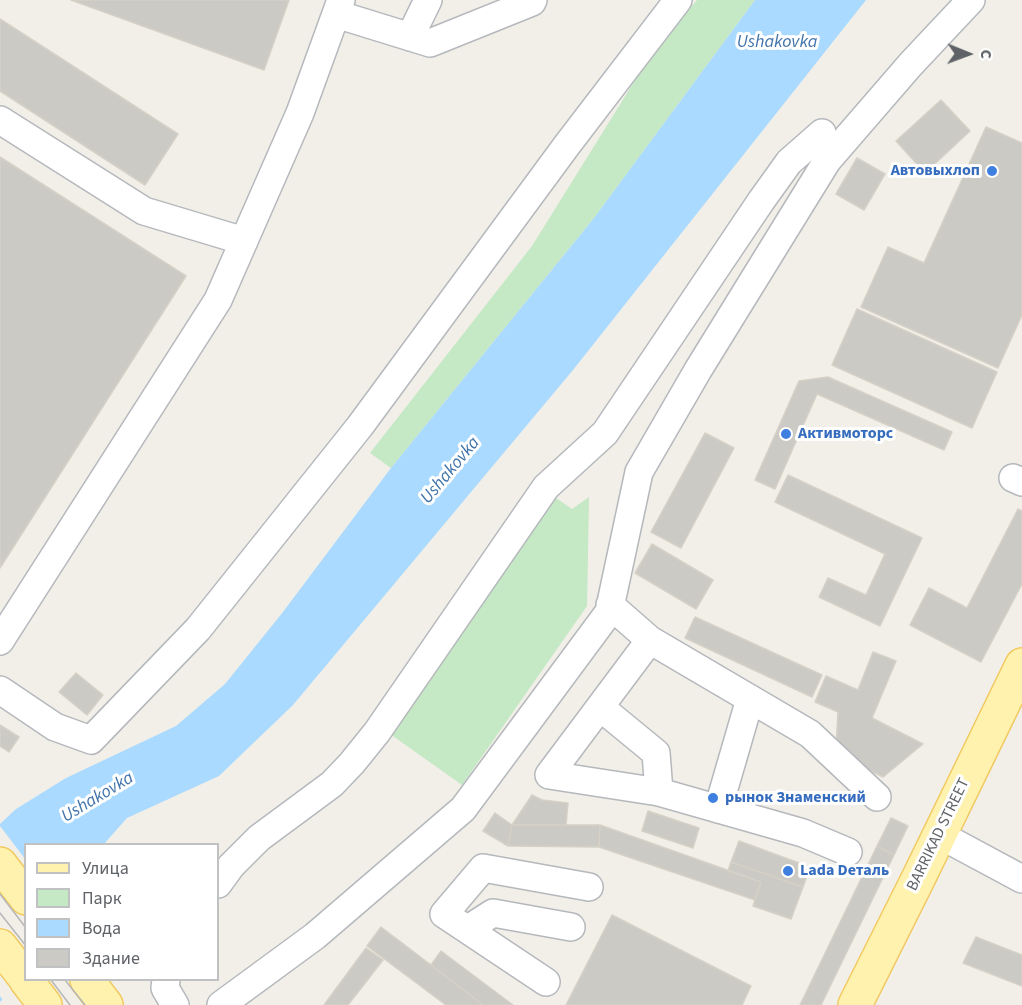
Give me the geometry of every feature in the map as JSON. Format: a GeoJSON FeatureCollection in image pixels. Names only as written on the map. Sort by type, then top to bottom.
{"type":"FeatureCollection","features":[{"type":"Feature","properties":{"kind":"main road","name":"BARRIKAD STREET"},"geometry":{"type":"LineString","coordinates":[[855,1005],[1018,685]]}},
{"type":"Feature","properties":{"kind":"main road"},"geometry":{"type":"LineString","coordinates":[[0,864],[24,895]]}},
{"type":"Feature","properties":{"kind":"main road"},"geometry":{"type":"LineString","coordinates":[[0,946],[24,976]]}},
{"type":"Feature","properties":{"kind":"main road"},"geometry":{"type":"LineString","coordinates":[[27,981],[45,1005]]}},
{"type":"Feature","properties":{"kind":"street"},"geometry":{"type":"LineString","coordinates":[[410,37],[428,0]]}},
{"type":"Feature","properties":{"kind":"street"},"geometry":{"type":"LineString","coordinates":[[0,641],[218,300],[300,112],[338,7],[430,44],[533,0]]}},
{"type":"Feature","properties":{"kind":"street"},"geometry":{"type":"LineString","coordinates":[[0,690],[56,727],[91,740],[198,629],[360,426],[567,145],[678,0]]}},
{"type":"Feature","properties":{"kind":"street"},"geometry":{"type":"LineString","coordinates":[[220,1005],[315,936],[463,809],[609,612],[639,472],[827,161],[910,65],[971,0]]}},
{"type":"Feature","properties":{"kind":"street"},"geometry":{"type":"LineString","coordinates":[[0,120],[144,211],[244,241]]}},
{"type":"Feature","properties":{"kind":"street"},"geometry":{"type":"LineString","coordinates":[[219,883],[231,866],[258,838],[332,784],[377,732],[546,487],[605,434],[760,201],[789,162],[822,133]]}},
{"type":"Feature","properties":{"kind":"street"},"geometry":{"type":"LineString","coordinates":[[610,604],[650,640],[810,734],[877,797]]}},
{"type":"Feature","properties":{"kind":"street"},"geometry":{"type":"LineString","coordinates":[[650,640],[549,775],[659,792],[803,833],[848,852]]}},
{"type":"Feature","properties":{"kind":"street"},"geometry":{"type":"LineString","coordinates":[[718,809],[750,699]]}},
{"type":"Feature","properties":{"kind":"street"},"geometry":{"type":"LineString","coordinates":[[600,707],[656,753],[659,792]]}},
{"type":"Feature","properties":{"kind":"street"},"geometry":{"type":"LineString","coordinates":[[940,835],[1022,879]]}},
{"type":"Feature","properties":{"kind":"street"},"geometry":{"type":"LineString","coordinates":[[546,982],[444,914],[483,868],[589,887]]}},
{"type":"Feature","properties":{"kind":"street"},"geometry":{"type":"LineString","coordinates":[[468,929],[493,913],[571,927]]}},
{"type":"Feature","properties":{"kind":"street"},"geometry":{"type":"LineString","coordinates":[[166,981],[165,988],[175,1005]]}},
{"type":"Feature","properties":{"kind":"green space"},"geometry":{"type":"Polygon","coordinates":[[[697,0],[755,0],[594,218],[391,468],[370,453],[532,246],[652,53],[697,0]]]}},
{"type":"Feature","properties":{"kind":"green space"},"geometry":{"type":"Polygon","coordinates":[[[540,487],[572,509],[589,497],[587,606],[462,785],[376,724],[540,487]]]}},
{"type":"Feature","properties":{"kind":"water","name":"Ushakovka"},"geometry":{"type":"Polygon","coordinates":[[[755,0],[866,0],[573,370],[293,705],[219,776],[127,818],[105,843],[24,843],[24,965],[8,994],[0,1002],[0,824],[16,809],[66,778],[176,726],[225,684],[283,612],[391,468],[594,218],[755,0]]]}},
{"type":"Feature","properties":{"kind":"pier","name":"Ushakovka"},"geometry":{"type":"Polygon","coordinates":[[[0,826],[24,857],[24,972],[4,1002],[0,996],[0,826]]]}},
{"type":"Feature","properties":{"kind":"building"},"geometry":{"type":"Polygon","coordinates":[[[71,0],[289,0],[264,70],[71,0]]]}},
{"type":"Feature","properties":{"kind":"building"},"geometry":{"type":"Polygon","coordinates":[[[0,19],[178,134],[145,185],[0,91],[0,19]]]}},
{"type":"Feature","properties":{"kind":"building"},"geometry":{"type":"Polygon","coordinates":[[[941,100],[970,131],[925,173],[896,141],[941,100]]]}},
{"type":"Feature","properties":{"kind":"building"},"geometry":{"type":"Polygon","coordinates":[[[986,127],[1022,143],[1022,315],[998,368],[861,307],[888,247],[924,263],[986,127]]]}},
{"type":"Feature","properties":{"kind":"building"},"geometry":{"type":"Polygon","coordinates":[[[0,157],[186,276],[0,568],[0,157]]]}},
{"type":"Feature","properties":{"kind":"building"},"geometry":{"type":"Polygon","coordinates":[[[857,158],[885,174],[864,210],[836,194],[857,158]]]}},
{"type":"Feature","properties":{"kind":"building"},"geometry":{"type":"Polygon","coordinates":[[[857,309],[997,372],[972,428],[832,365],[857,309]]]}},
{"type":"Feature","properties":{"kind":"building"},"geometry":{"type":"Polygon","coordinates":[[[828,377],[952,432],[944,450],[817,394],[775,489],[755,480],[799,381],[828,377]]]}},
{"type":"Feature","properties":{"kind":"building"},"geometry":{"type":"Polygon","coordinates":[[[705,433],[734,448],[681,548],[651,532],[705,433]]]}},
{"type":"Feature","properties":{"kind":"building"},"geometry":{"type":"Polygon","coordinates":[[[788,475],[922,538],[880,626],[819,597],[828,578],[866,595],[885,554],[775,502],[788,475]]]}},
{"type":"Feature","properties":{"kind":"building"},"geometry":{"type":"Polygon","coordinates":[[[1018,509],[1022,511],[1022,584],[981,662],[910,625],[929,588],[967,608],[1018,509]]]}},
{"type":"Feature","properties":{"kind":"building"},"geometry":{"type":"Polygon","coordinates":[[[652,544],[713,580],[696,609],[635,573],[652,544]]]}},
{"type":"Feature","properties":{"kind":"building"},"geometry":{"type":"Polygon","coordinates":[[[695,617],[822,675],[812,697],[685,638],[695,617]]]}},
{"type":"Feature","properties":{"kind":"building"},"geometry":{"type":"Polygon","coordinates":[[[873,652],[896,661],[872,718],[923,744],[883,777],[846,758],[836,748],[838,712],[815,702],[826,676],[858,690],[873,652]]]}},
{"type":"Feature","properties":{"kind":"building"},"geometry":{"type":"Polygon","coordinates":[[[76,673],[103,695],[87,715],[59,692],[76,673]]]}},
{"type":"Feature","properties":{"kind":"building"},"geometry":{"type":"Polygon","coordinates":[[[0,725],[19,737],[9,752],[0,746],[0,725]]]}},
{"type":"Feature","properties":{"kind":"building"},"geometry":{"type":"Polygon","coordinates":[[[532,795],[542,800],[568,803],[566,825],[512,825],[532,795]]]}},
{"type":"Feature","properties":{"kind":"building"},"geometry":{"type":"Polygon","coordinates":[[[648,811],[699,828],[693,848],[642,831],[648,811]]]}},
{"type":"Feature","properties":{"kind":"building"},"geometry":{"type":"Polygon","coordinates":[[[495,813],[512,825],[508,846],[483,831],[495,813]]]}},
{"type":"Feature","properties":{"kind":"building"},"geometry":{"type":"Polygon","coordinates":[[[891,818],[908,826],[894,855],[877,846],[891,818]]]}},
{"type":"Feature","properties":{"kind":"building"},"geometry":{"type":"Polygon","coordinates":[[[512,825],[600,825],[599,847],[508,846],[512,825]]]}},
{"type":"Feature","properties":{"kind":"building"},"geometry":{"type":"Polygon","coordinates":[[[600,825],[761,882],[755,900],[599,847],[600,825]]]}},
{"type":"Feature","properties":{"kind":"building"},"geometry":{"type":"Polygon","coordinates":[[[739,841],[810,867],[803,887],[731,862],[739,841]]]}},
{"type":"Feature","properties":{"kind":"building"},"geometry":{"type":"Polygon","coordinates":[[[877,846],[894,855],[821,1005],[800,1005],[877,846]]]}},
{"type":"Feature","properties":{"kind":"building"},"geometry":{"type":"Polygon","coordinates":[[[731,862],[803,887],[791,919],[753,906],[761,882],[728,871],[731,862]]]}},
{"type":"Feature","properties":{"kind":"building"},"geometry":{"type":"Polygon","coordinates":[[[612,915],[751,986],[742,1005],[566,1005],[612,915]]]}},
{"type":"Feature","properties":{"kind":"building"},"geometry":{"type":"Polygon","coordinates":[[[381,927],[483,1005],[446,1005],[367,946],[381,927]]]}},
{"type":"Feature","properties":{"kind":"building"},"geometry":{"type":"Polygon","coordinates":[[[976,937],[1022,955],[1022,986],[963,963],[976,937]]]}},
{"type":"Feature","properties":{"kind":"building"},"geometry":{"type":"Polygon","coordinates":[[[366,948],[383,960],[348,1005],[324,1005],[366,948]]]}},
{"type":"Feature","properties":{"kind":"building"},"geometry":{"type":"Polygon","coordinates":[[[441,951],[513,1005],[483,1005],[431,965],[441,951]]]}},
{"type":"Feature","properties":{"kind":"tram line"},"geometry":{"type":"LineString","coordinates":[[0,894],[24,925]]}},
{"type":"Feature","properties":{"kind":"tram line"},"geometry":{"type":"LineString","coordinates":[[0,913],[24,943]]}},
{"type":"Feature","properties":{"kind":"tram line"},"geometry":{"type":"LineString","coordinates":[[52,981],[70,1005]]}},
{"type":"Feature","properties":{"kind":"tram line"},"geometry":{"type":"LineString","coordinates":[[66,981],[85,1005]]}},
{"type":"Feature","properties":{"kind":"place","name":"Автовыхлоп"},"geometry":{"type":"Point","coordinates":[992,171]}},
{"type":"Feature","properties":{"kind":"place","name":"Активмоторс"},"geometry":{"type":"Point","coordinates":[786,434]}},
{"type":"Feature","properties":{"kind":"place","name":"рынок Знаменский"},"geometry":{"type":"Point","coordinates":[713,798]}},
{"type":"Feature","properties":{"kind":"place","name":"Lada Dеталь"},"geometry":{"type":"Point","coordinates":[788,871]}}]}
